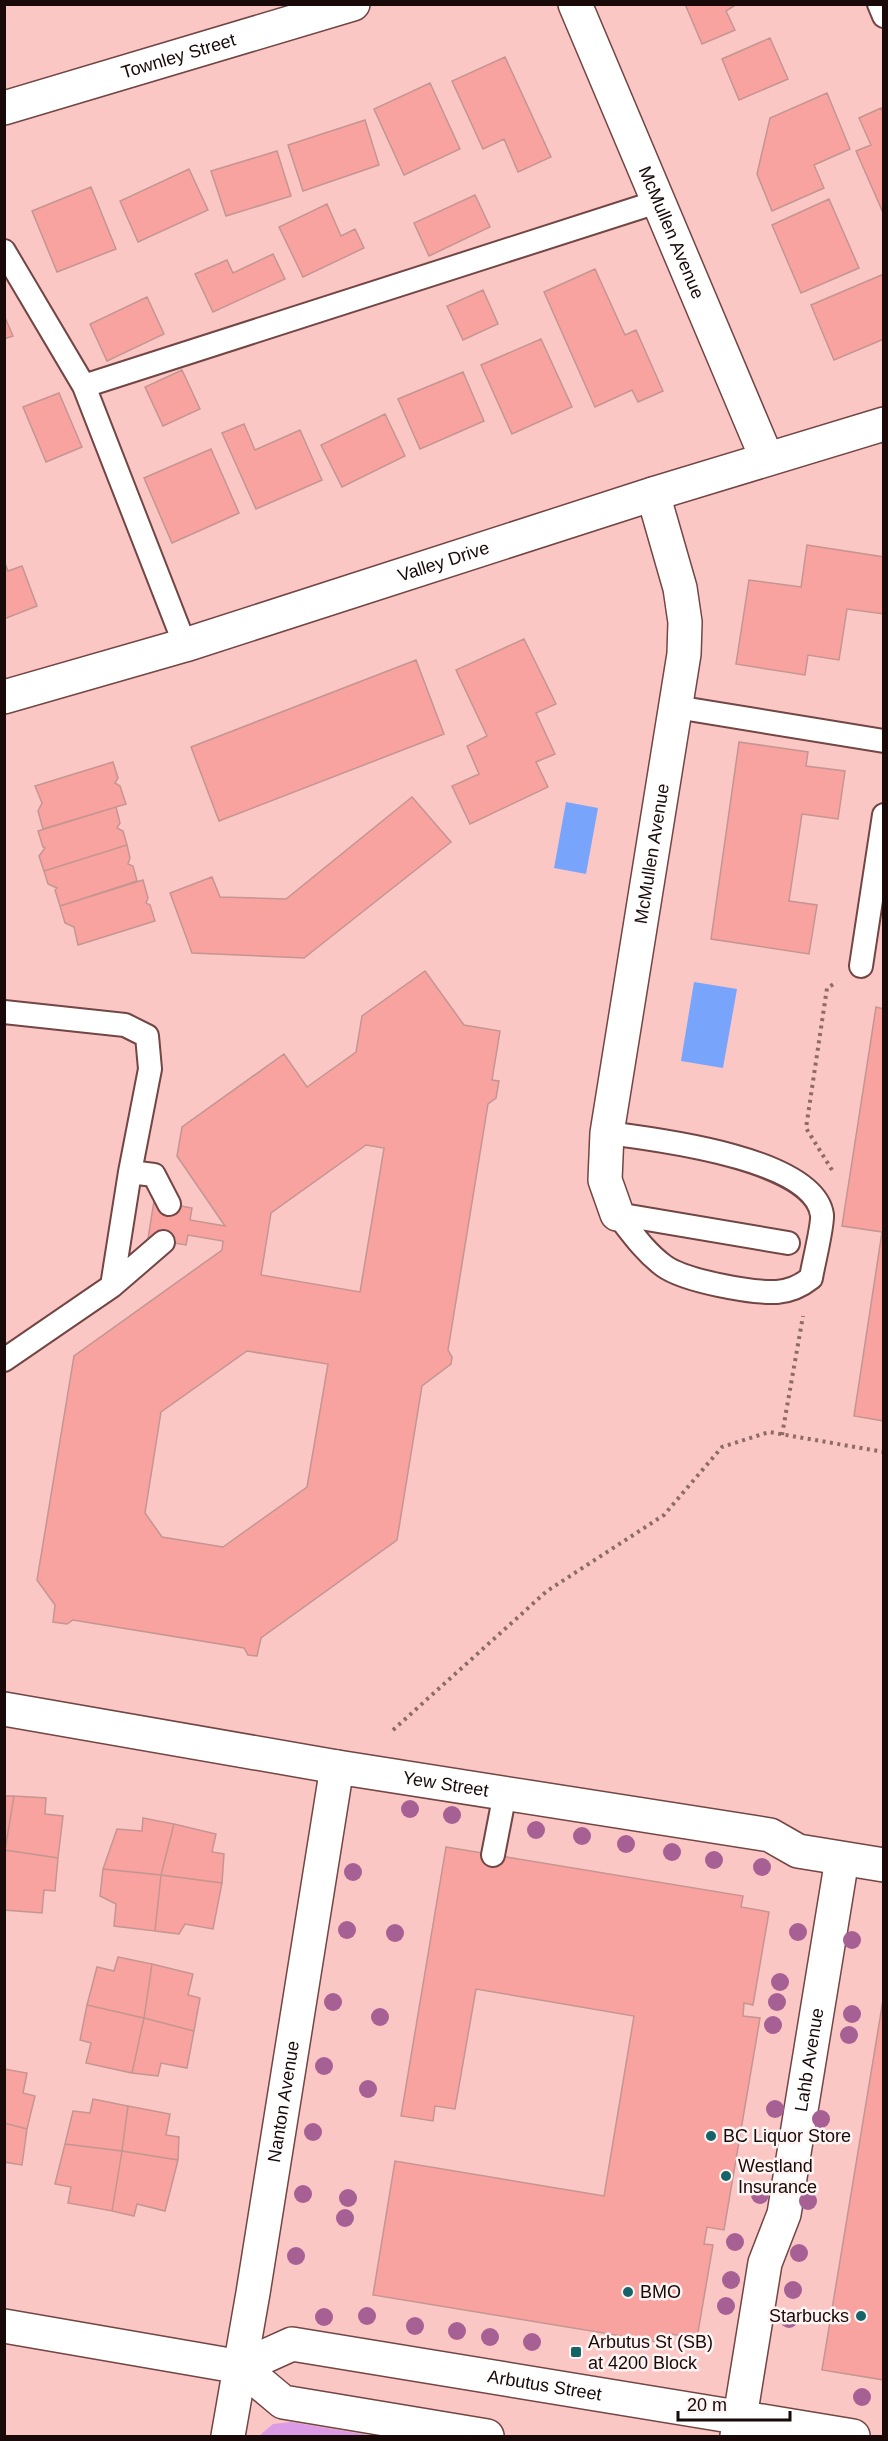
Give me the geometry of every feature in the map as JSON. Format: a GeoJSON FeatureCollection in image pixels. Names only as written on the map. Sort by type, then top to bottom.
{"type":"FeatureCollection","features":[{"type":"Feature","properties":{"kind":"street","name":"Townley Street"},"geometry":{"type":"LineString","coordinates":[[4,108],[353,4]]}},
{"type":"Feature","properties":{"kind":"street","name":"McMullen Avenue"},"geometry":{"type":"LineString","coordinates":[[576,4],[768,459]]}},
{"type":"Feature","properties":{"kind":"street","name":"Valley Drive"},"geometry":{"type":"LineString","coordinates":[[4,697],[185,645],[653,494],[884,424]]}},
{"type":"Feature","properties":{"kind":"street","name":"McMullen Avenue"},"geometry":{"type":"LineString","coordinates":[[617,1214],[605,1180],[607,1133],[684,654],[685,622],[680,588],[653,494]]}},
{"type":"Feature","properties":{"kind":"street","name":"Yew Street"},"geometry":{"type":"LineString","coordinates":[[4,1710],[337,1767],[770,1835],[798,1851],[884,1865]]}},
{"type":"Feature","properties":{"kind":"street","name":"Nanton Avenue"},"geometry":{"type":"LineString","coordinates":[[228,2436],[337,1767]]}},
{"type":"Feature","properties":{"kind":"street","name":"Lahb Avenue"},"geometry":{"type":"LineString","coordinates":[[739,2427],[765,2263],[784,2214],[842,1858]]}},
{"type":"Feature","properties":{"kind":"street"},"geometry":{"type":"LineString","coordinates":[[4,2326],[241,2367],[283,2402],[487,2436]]}},
{"type":"Feature","properties":{"kind":"street","name":"Arbutus Street"},"geometry":{"type":"LineString","coordinates":[[241,2367],[292,2344],[739,2427],[853,2436]]}},
{"type":"Feature","properties":{"kind":"lane"},"geometry":{"type":"LineString","coordinates":[[879,4],[884,16]]}},
{"type":"Feature","properties":{"kind":"lane"},"geometry":{"type":"LineString","coordinates":[[84,386],[660,201]]}},
{"type":"Feature","properties":{"kind":"lane"},"geometry":{"type":"LineString","coordinates":[[4,251],[84,386],[185,645]]}},
{"type":"Feature","properties":{"kind":"lane"},"geometry":{"type":"LineString","coordinates":[[676,707],[884,741]]}},
{"type":"Feature","properties":{"kind":"lane"},"geometry":{"type":"LineString","coordinates":[[861,966],[884,815]]}},
{"type":"Feature","properties":{"kind":"lane"},"geometry":{"type":"LineString","coordinates":[[4,1012],[125,1025],[147,1036],[150,1069],[130,1172],[112,1286]]}},
{"type":"Feature","properties":{"kind":"lane"},"geometry":{"type":"LineString","coordinates":[[607,1133],[747,1159],[779,1171],[804,1186],[817,1203],[822,1215],[811,1278],[802,1286],[780,1292],[758,1292],[699,1280],[665,1267],[644,1248],[617,1214]]}},
{"type":"Feature","properties":{"kind":"lane"},"geometry":{"type":"LineString","coordinates":[[130,1172],[154,1175],[169,1204]]}},
{"type":"Feature","properties":{"kind":"lane"},"geometry":{"type":"LineString","coordinates":[[617,1214],[788,1243]]}},
{"type":"Feature","properties":{"kind":"lane"},"geometry":{"type":"LineString","coordinates":[[4,1360],[112,1286],[163,1242]]}},
{"type":"Feature","properties":{"kind":"lane"},"geometry":{"type":"LineString","coordinates":[[493,1855],[504,1793]]}},
{"type":"Feature","properties":{"kind":"path"},"geometry":{"type":"LineString","coordinates":[[393,1730],[547,1591],[664,1515],[722,1447],[769,1432],[884,1452]]}},
{"type":"Feature","properties":{"kind":"shaded area"},"geometry":{"type":"Polygon","coordinates":[[[291,2422],[374,2436],[259,2436],[273,2424],[291,2422]]]}},
{"type":"Feature","properties":{"kind":"water"},"geometry":{"type":"Polygon","coordinates":[[[566,802],[598,808],[586,874],[554,868],[566,802]]]}},
{"type":"Feature","properties":{"kind":"water"},"geometry":{"type":"Polygon","coordinates":[[[694,982],[737,989],[723,1068],[681,1061],[694,982]]]}},
{"type":"Feature","properties":{"kind":"building"},"geometry":{"type":"Polygon","coordinates":[[[685,4],[737,4],[726,11],[735,30],[702,44],[685,4]]]}},
{"type":"Feature","properties":{"kind":"building"},"geometry":{"type":"Polygon","coordinates":[[[770,38],[788,79],[739,100],[722,59],[770,38]]]}},
{"type":"Feature","properties":{"kind":"building"},"geometry":{"type":"Polygon","coordinates":[[[505,57],[551,157],[518,172],[504,139],[483,149],[452,81],[505,57]]]}},
{"type":"Feature","properties":{"kind":"building"},"geometry":{"type":"Polygon","coordinates":[[[430,83],[460,149],[404,175],[374,109],[430,83]]]}},
{"type":"Feature","properties":{"kind":"building"},"geometry":{"type":"Polygon","coordinates":[[[827,93],[850,149],[814,165],[824,188],[772,211],[757,174],[770,118],[827,93]]]}},
{"type":"Feature","properties":{"kind":"building"},"geometry":{"type":"Polygon","coordinates":[[[881,108],[884,114],[884,215],[856,151],[871,145],[859,118],[881,108]]]}},
{"type":"Feature","properties":{"kind":"building"},"geometry":{"type":"Polygon","coordinates":[[[365,120],[379,165],[303,191],[288,145],[365,120]]]}},
{"type":"Feature","properties":{"kind":"building"},"geometry":{"type":"Polygon","coordinates":[[[277,151],[291,196],[226,216],[211,171],[277,151]]]}},
{"type":"Feature","properties":{"kind":"building"},"geometry":{"type":"Polygon","coordinates":[[[189,169],[208,210],[138,242],[120,201],[189,169]]]}},
{"type":"Feature","properties":{"kind":"building"},"geometry":{"type":"Polygon","coordinates":[[[91,187],[116,249],[57,272],[32,211],[91,187]]]}},
{"type":"Feature","properties":{"kind":"building"},"geometry":{"type":"Polygon","coordinates":[[[475,195],[490,227],[429,256],[414,223],[475,195]]]}},
{"type":"Feature","properties":{"kind":"building"},"geometry":{"type":"Polygon","coordinates":[[[829,199],[859,268],[801,293],[772,225],[829,199]]]}},
{"type":"Feature","properties":{"kind":"building"},"geometry":{"type":"Polygon","coordinates":[[[327,204],[341,236],[355,229],[364,248],[303,277],[279,227],[327,204]]]}},
{"type":"Feature","properties":{"kind":"building"},"geometry":{"type":"Polygon","coordinates":[[[273,254],[285,279],[213,312],[195,274],[227,260],[233,273],[273,254]]]}},
{"type":"Feature","properties":{"kind":"building"},"geometry":{"type":"Polygon","coordinates":[[[595,269],[625,335],[636,330],[663,391],[638,402],[632,390],[595,407],[544,292],[595,269]]]}},
{"type":"Feature","properties":{"kind":"building"},"geometry":{"type":"Polygon","coordinates":[[[884,274],[884,339],[834,360],[811,305],[884,274]]]}},
{"type":"Feature","properties":{"kind":"building"},"geometry":{"type":"Polygon","coordinates":[[[483,290],[498,324],[463,340],[447,306],[483,290]]]}},
{"type":"Feature","properties":{"kind":"building"},"geometry":{"type":"Polygon","coordinates":[[[147,297],[164,334],[107,361],[90,324],[147,297]]]}},
{"type":"Feature","properties":{"kind":"building"},"geometry":{"type":"Polygon","coordinates":[[[4,315],[13,336],[4,339],[4,315]]]}},
{"type":"Feature","properties":{"kind":"building"},"geometry":{"type":"Polygon","coordinates":[[[541,339],[572,407],[512,434],[481,365],[541,339]]]}},
{"type":"Feature","properties":{"kind":"building"},"geometry":{"type":"Polygon","coordinates":[[[182,370],[200,409],[163,426],[145,387],[182,370]]]}},
{"type":"Feature","properties":{"kind":"building"},"geometry":{"type":"Polygon","coordinates":[[[463,372],[484,421],[420,449],[398,399],[463,372]]]}},
{"type":"Feature","properties":{"kind":"building"},"geometry":{"type":"Polygon","coordinates":[[[59,393],[82,447],[46,462],[23,407],[59,393]]]}},
{"type":"Feature","properties":{"kind":"building"},"geometry":{"type":"Polygon","coordinates":[[[385,414],[405,456],[342,487],[321,445],[385,414]]]}},
{"type":"Feature","properties":{"kind":"building"},"geometry":{"type":"Polygon","coordinates":[[[244,424],[255,450],[300,430],[322,480],[256,509],[222,433],[244,424]]]}},
{"type":"Feature","properties":{"kind":"building"},"geometry":{"type":"Polygon","coordinates":[[[211,449],[239,513],[172,543],[144,478],[211,449]]]}},
{"type":"Feature","properties":{"kind":"building"},"geometry":{"type":"Polygon","coordinates":[[[807,545],[884,557],[884,614],[847,609],[839,660],[808,655],[805,675],[736,664],[749,580],[801,587],[807,545]]]}},
{"type":"Feature","properties":{"kind":"building"},"geometry":{"type":"Polygon","coordinates":[[[4,561],[8,571],[22,566],[37,606],[4,619],[4,561]]]}},
{"type":"Feature","properties":{"kind":"building"},"geometry":{"type":"Polygon","coordinates":[[[524,639],[556,704],[536,713],[555,754],[536,762],[548,787],[470,824],[452,786],[479,774],[467,746],[487,736],[456,670],[524,639]]]}},
{"type":"Feature","properties":{"kind":"building"},"geometry":{"type":"Polygon","coordinates":[[[416,660],[444,734],[219,821],[191,747],[416,660]]]}},
{"type":"Feature","properties":{"kind":"building"},"geometry":{"type":"Polygon","coordinates":[[[739,742],[808,752],[806,766],[845,771],[838,819],[802,814],[789,901],[817,905],[809,954],[711,939],[739,742]]]}},
{"type":"Feature","properties":{"kind":"building"},"geometry":{"type":"Polygon","coordinates":[[[113,762],[118,778],[115,783],[120,786],[126,804],[43,829],[38,811],[42,803],[35,786],[113,762]]]}},
{"type":"Feature","properties":{"kind":"building"},"geometry":{"type":"Polygon","coordinates":[[[412,797],[451,842],[304,958],[192,953],[170,893],[212,877],[220,897],[286,899],[412,797]]]}},
{"type":"Feature","properties":{"kind":"building"},"geometry":{"type":"Polygon","coordinates":[[[116,807],[120,823],[117,828],[123,831],[127,845],[44,871],[39,856],[45,848],[38,831],[116,807]]]}},
{"type":"Feature","properties":{"kind":"building"},"geometry":{"type":"Polygon","coordinates":[[[127,845],[130,858],[128,864],[133,866],[137,881],[60,906],[55,890],[57,888],[48,884],[44,871],[127,845]]]}},
{"type":"Feature","properties":{"kind":"building"},"geometry":{"type":"Polygon","coordinates":[[[143,880],[148,898],[146,903],[150,905],[155,921],[78,945],[74,927],[65,923],[60,906],[143,880]]]}},
{"type":"Feature","properties":{"kind":"building"},"geometry":{"type":"Polygon","coordinates":[[[425,971],[464,1025],[500,1031],[492,1080],[499,1081],[496,1098],[488,1104],[448,1350],[452,1357],[451,1364],[422,1386],[397,1540],[261,1638],[257,1656],[248,1655],[244,1648],[73,1620],[67,1624],[53,1622],[55,1605],[37,1580],[74,1356],[222,1250],[223,1241],[188,1235],[186,1245],[148,1239],[154,1201],[192,1208],[190,1220],[225,1226],[177,1156],[182,1127],[284,1054],[307,1087],[356,1052],[362,1016],[425,971]],[[366,1145],[271,1213],[261,1275],[360,1292],[384,1148],[366,1145]],[[247,1351],[161,1412],[145,1513],[162,1537],[223,1547],[307,1487],[328,1364],[247,1351]]]}},
{"type":"Feature","properties":{"kind":"building"},"geometry":{"type":"Polygon","coordinates":[[[876,1007],[884,1009],[884,1421],[854,1416],[882,1232],[842,1226],[876,1007]]]}},
{"type":"Feature","properties":{"kind":"building"},"geometry":{"type":"Polygon","coordinates":[[[4,1796],[14,1796],[5,1850],[4,1850],[4,1796]]]}},
{"type":"Feature","properties":{"kind":"building"},"geometry":{"type":"Polygon","coordinates":[[[14,1796],[46,1798],[45,1814],[63,1816],[58,1858],[5,1850],[14,1796]]]}},
{"type":"Feature","properties":{"kind":"building"},"geometry":{"type":"Polygon","coordinates":[[[143,1818],[174,1824],[161,1875],[103,1869],[117,1829],[142,1831],[143,1818]]]}},
{"type":"Feature","properties":{"kind":"building"},"geometry":{"type":"Polygon","coordinates":[[[174,1824],[216,1834],[212,1852],[224,1854],[222,1883],[161,1875],[174,1824]]]}},
{"type":"Feature","properties":{"kind":"building"},"geometry":{"type":"Polygon","coordinates":[[[446,1847],[743,1896],[741,1907],[769,1912],[753,2005],[744,2003],[743,2016],[760,2018],[724,2230],[707,2227],[704,2244],[713,2245],[697,2338],[671,2334],[670,2344],[373,2295],[395,2161],[604,2196],[634,2016],[476,1989],[455,2109],[435,2106],[433,2121],[401,2116],[446,1847]]]}},
{"type":"Feature","properties":{"kind":"building"},"geometry":{"type":"Polygon","coordinates":[[[5,1850],[58,1858],[55,1891],[44,1890],[42,1913],[4,1910],[5,1850]]]}},
{"type":"Feature","properties":{"kind":"building"},"geometry":{"type":"Polygon","coordinates":[[[103,1869],[161,1875],[155,1931],[114,1926],[116,1904],[100,1896],[103,1869]]]}},
{"type":"Feature","properties":{"kind":"building"},"geometry":{"type":"Polygon","coordinates":[[[161,1875],[222,1883],[213,1929],[185,1924],[179,1934],[155,1931],[161,1875]]]}},
{"type":"Feature","properties":{"kind":"building"},"geometry":{"type":"Polygon","coordinates":[[[118,1957],[152,1964],[144,2018],[87,2005],[97,1967],[114,1971],[118,1957]]]}},
{"type":"Feature","properties":{"kind":"building"},"geometry":{"type":"Polygon","coordinates":[[[152,1964],[193,1974],[188,1995],[200,1998],[194,2031],[144,2018],[152,1964]]]}},
{"type":"Feature","properties":{"kind":"building"},"geometry":{"type":"Polygon","coordinates":[[[884,1994],[884,2380],[822,2370],[884,1994]]]}},
{"type":"Feature","properties":{"kind":"building"},"geometry":{"type":"Polygon","coordinates":[[[87,2005],[144,2018],[132,2073],[86,2063],[91,2043],[80,2040],[87,2005]]]}},
{"type":"Feature","properties":{"kind":"building"},"geometry":{"type":"Polygon","coordinates":[[[144,2018],[194,2031],[187,2068],[161,2063],[158,2076],[132,2073],[144,2018]]]}},
{"type":"Feature","properties":{"kind":"building"},"geometry":{"type":"Polygon","coordinates":[[[4,2069],[27,2073],[23,2093],[35,2096],[27,2129],[4,2123],[4,2069]]]}},
{"type":"Feature","properties":{"kind":"building"},"geometry":{"type":"Polygon","coordinates":[[[93,2099],[128,2106],[122,2151],[65,2144],[73,2111],[90,2113],[93,2099]]]}},
{"type":"Feature","properties":{"kind":"building"},"geometry":{"type":"Polygon","coordinates":[[[128,2106],[170,2114],[166,2135],[179,2137],[178,2160],[122,2151],[128,2106]]]}},
{"type":"Feature","properties":{"kind":"building"},"geometry":{"type":"Polygon","coordinates":[[[4,2123],[27,2129],[22,2165],[4,2162],[4,2123]]]}},
{"type":"Feature","properties":{"kind":"building"},"geometry":{"type":"Polygon","coordinates":[[[65,2144],[122,2151],[112,2211],[68,2203],[71,2187],[55,2184],[65,2144]]]}},
{"type":"Feature","properties":{"kind":"building"},"geometry":{"type":"Polygon","coordinates":[[[122,2151],[178,2160],[165,2211],[137,2204],[134,2216],[112,2211],[122,2151]]]}},
{"type":"Feature","properties":{"kind":"place","name":"BC Liquor Store"},"geometry":{"type":"Point","coordinates":[711,2136]}},
{"type":"Feature","properties":{"kind":"place","name":"Westland Insurance"},"geometry":{"type":"Point","coordinates":[726,2176]}},
{"type":"Feature","properties":{"kind":"place","name":"BMO"},"geometry":{"type":"Point","coordinates":[628,2292]}},
{"type":"Feature","properties":{"kind":"place","name":"Starbucks"},"geometry":{"type":"Point","coordinates":[861,2316]}},
{"type":"Feature","properties":{"kind":"place","name":"Arbutus St (SB) at 4200 Block"},"geometry":{"type":"Point","coordinates":[576,2352]}}]}
